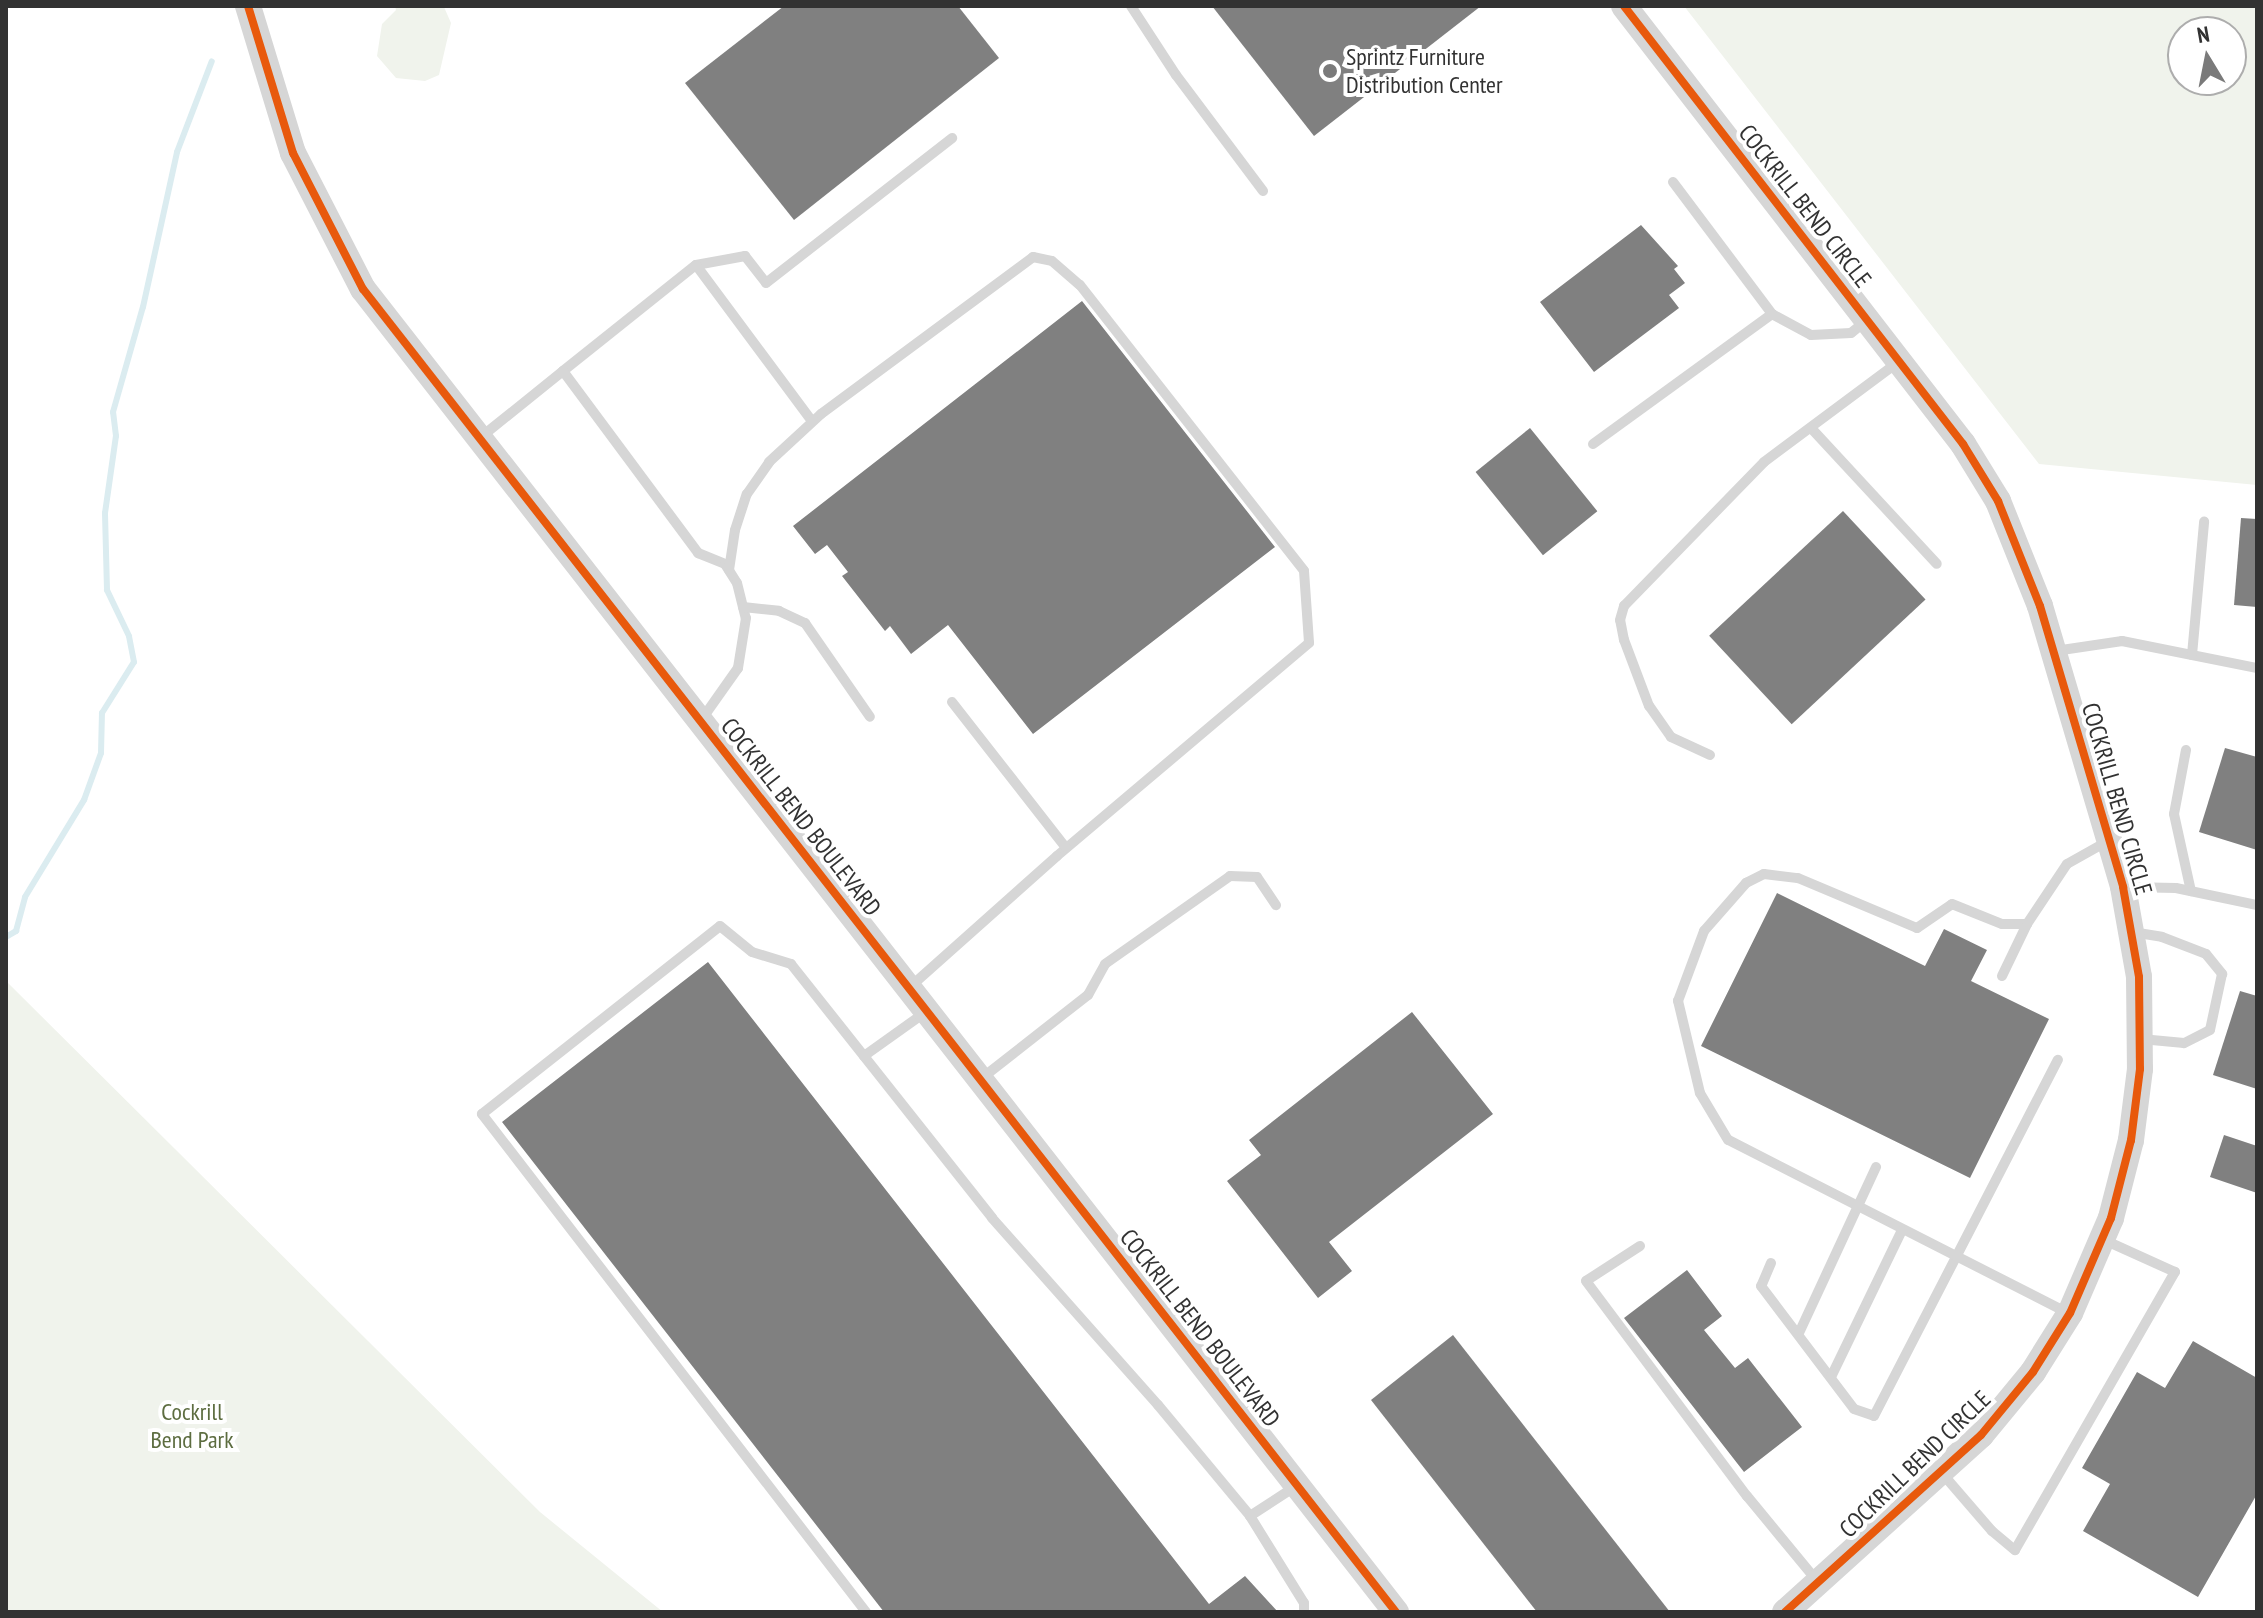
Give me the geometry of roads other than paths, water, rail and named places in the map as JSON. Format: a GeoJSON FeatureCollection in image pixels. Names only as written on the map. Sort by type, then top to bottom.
{"type":"FeatureCollection","features":[{"type":"Feature","properties":{"kind":"street","name":"COCKRILL BEND BOULEVARD"},"geometry":{"type":"LineString","coordinates":[[248,6],[272,94],[321,214],[363,289],[1396,1612]]}},
{"type":"Feature","properties":{"kind":"street","name":"COCKRILL BEND CIRCLE"},"geometry":{"type":"LineString","coordinates":[[1624,6],[1963,444],[1998,501],[2023,559],[2053,651],[2123,887],[2132,932],[2141,1039],[2131,1140],[2103,1240],[2070,1313],[2033,1372],[2001,1412],[1941,1472],[1785,1612]]}},
{"type":"Feature","properties":{"kind":"lane"},"geometry":{"type":"LineString","coordinates":[[1131,6],[1176,75],[1263,191]]}},
{"type":"Feature","properties":{"kind":"lane"},"geometry":{"type":"LineString","coordinates":[[480,438],[696,265],[745,256],[766,283],[952,138]]}},
{"type":"Feature","properties":{"kind":"lane"},"geometry":{"type":"LineString","coordinates":[[1673,182],[1772,314],[1811,335],[1851,333],[1868,320]]}},
{"type":"Feature","properties":{"kind":"lane"},"geometry":{"type":"LineString","coordinates":[[729,570],[735,530],[747,494],[769,462],[812,421],[1033,257],[1052,261],[1080,285],[1304,571],[1309,643],[1066,848],[909,988]]}},
{"type":"Feature","properties":{"kind":"lane"},"geometry":{"type":"LineString","coordinates":[[696,265],[812,421]]}},
{"type":"Feature","properties":{"kind":"lane"},"geometry":{"type":"LineString","coordinates":[[1593,444],[1772,314]]}},
{"type":"Feature","properties":{"kind":"lane"},"geometry":{"type":"LineString","coordinates":[[1710,755],[1671,737],[1649,706],[1620,620],[1624,606],[1764,462],[1899,361]]}},
{"type":"Feature","properties":{"kind":"lane"},"geometry":{"type":"LineString","coordinates":[[563,371],[698,553],[725,564],[737,583],[746,618],[738,668],[700,721]]}},
{"type":"Feature","properties":{"kind":"lane"},"geometry":{"type":"LineString","coordinates":[[1811,428],[1937,564]]}},
{"type":"Feature","properties":{"kind":"lane"},"geometry":{"type":"LineString","coordinates":[[2192,655],[2204,522]]}},
{"type":"Feature","properties":{"kind":"lane"},"geometry":{"type":"LineString","coordinates":[[743,607],[779,611],[805,623],[870,717]]}},
{"type":"Feature","properties":{"kind":"lane"},"geometry":{"type":"LineString","coordinates":[[2053,651],[2122,641],[2257,668]]}},
{"type":"Feature","properties":{"kind":"lane"},"geometry":{"type":"LineString","coordinates":[[952,702],[1066,848]]}},
{"type":"Feature","properties":{"kind":"lane"},"geometry":{"type":"LineString","coordinates":[[2186,750],[2174,814],[2191,891]]}},
{"type":"Feature","properties":{"kind":"lane"},"geometry":{"type":"LineString","coordinates":[[2002,976],[2027,924],[2067,864],[2109,841]]}},
{"type":"Feature","properties":{"kind":"lane"},"geometry":{"type":"LineString","coordinates":[[2027,924],[2002,924],[1952,904],[1917,928],[1798,878],[1764,874],[1746,883],[1704,931],[1678,1001],[1700,1093],[1728,1140],[2070,1313]]}},
{"type":"Feature","properties":{"kind":"lane"},"geometry":{"type":"LineString","coordinates":[[981,1079],[1088,995],[1105,964],[1230,876],[1257,877],[1276,905]]}},
{"type":"Feature","properties":{"kind":"lane"},"geometry":{"type":"LineString","coordinates":[[2123,887],[2191,891],[2257,905]]}},
{"type":"Feature","properties":{"kind":"lane"},"geometry":{"type":"LineString","coordinates":[[866,1612],[482,1114],[720,926],[752,952],[791,964],[992,1218],[1158,1405],[1250,1516],[1304,1603],[1304,1612]]}},
{"type":"Feature","properties":{"kind":"lane"},"geometry":{"type":"LineString","coordinates":[[2132,932],[2162,937],[2206,954],[2222,974],[2210,1030],[2184,1043],[2141,1039]]}},
{"type":"Feature","properties":{"kind":"lane"},"geometry":{"type":"LineString","coordinates":[[864,1056],[927,1011]]}},
{"type":"Feature","properties":{"kind":"lane"},"geometry":{"type":"LineString","coordinates":[[1771,1263],[1761,1286],[1854,1409],[1874,1416],[1959,1258],[2058,1060]]}},
{"type":"Feature","properties":{"kind":"lane"},"geometry":{"type":"LineString","coordinates":[[1799,1333],[1876,1167]]}},
{"type":"Feature","properties":{"kind":"lane"},"geometry":{"type":"LineString","coordinates":[[1831,1377],[1902,1230]]}},
{"type":"Feature","properties":{"kind":"lane"},"geometry":{"type":"LineString","coordinates":[[1941,1472],[1992,1531],[2015,1550],[2175,1272],[2103,1240]]}},
{"type":"Feature","properties":{"kind":"lane"},"geometry":{"type":"LineString","coordinates":[[1640,1246],[1586,1281],[1747,1496],[1818,1582]]}},
{"type":"Feature","properties":{"kind":"lane"},"geometry":{"type":"LineString","coordinates":[[1250,1516],[1298,1485]]}},
{"type":"Feature","properties":{"kind":"waterway"},"geometry":{"type":"LineString","coordinates":[[6,937],[16,931],[25,897],[84,800],[101,753],[102,713],[134,662],[129,636],[107,590],[105,513],[116,436],[113,412],[143,307],[177,152],[212,61]]}},
{"type":"Feature","properties":{"kind":"place","name":"Sprintz Furniture Distribution Center"},"geometry":{"type":"Point","coordinates":[1330,71]}},
{"type":"Feature","properties":{"kind":"park label","name":"Cockrill Bend Park"},"geometry":{"type":"Point","coordinates":[192,1426]}}]}
